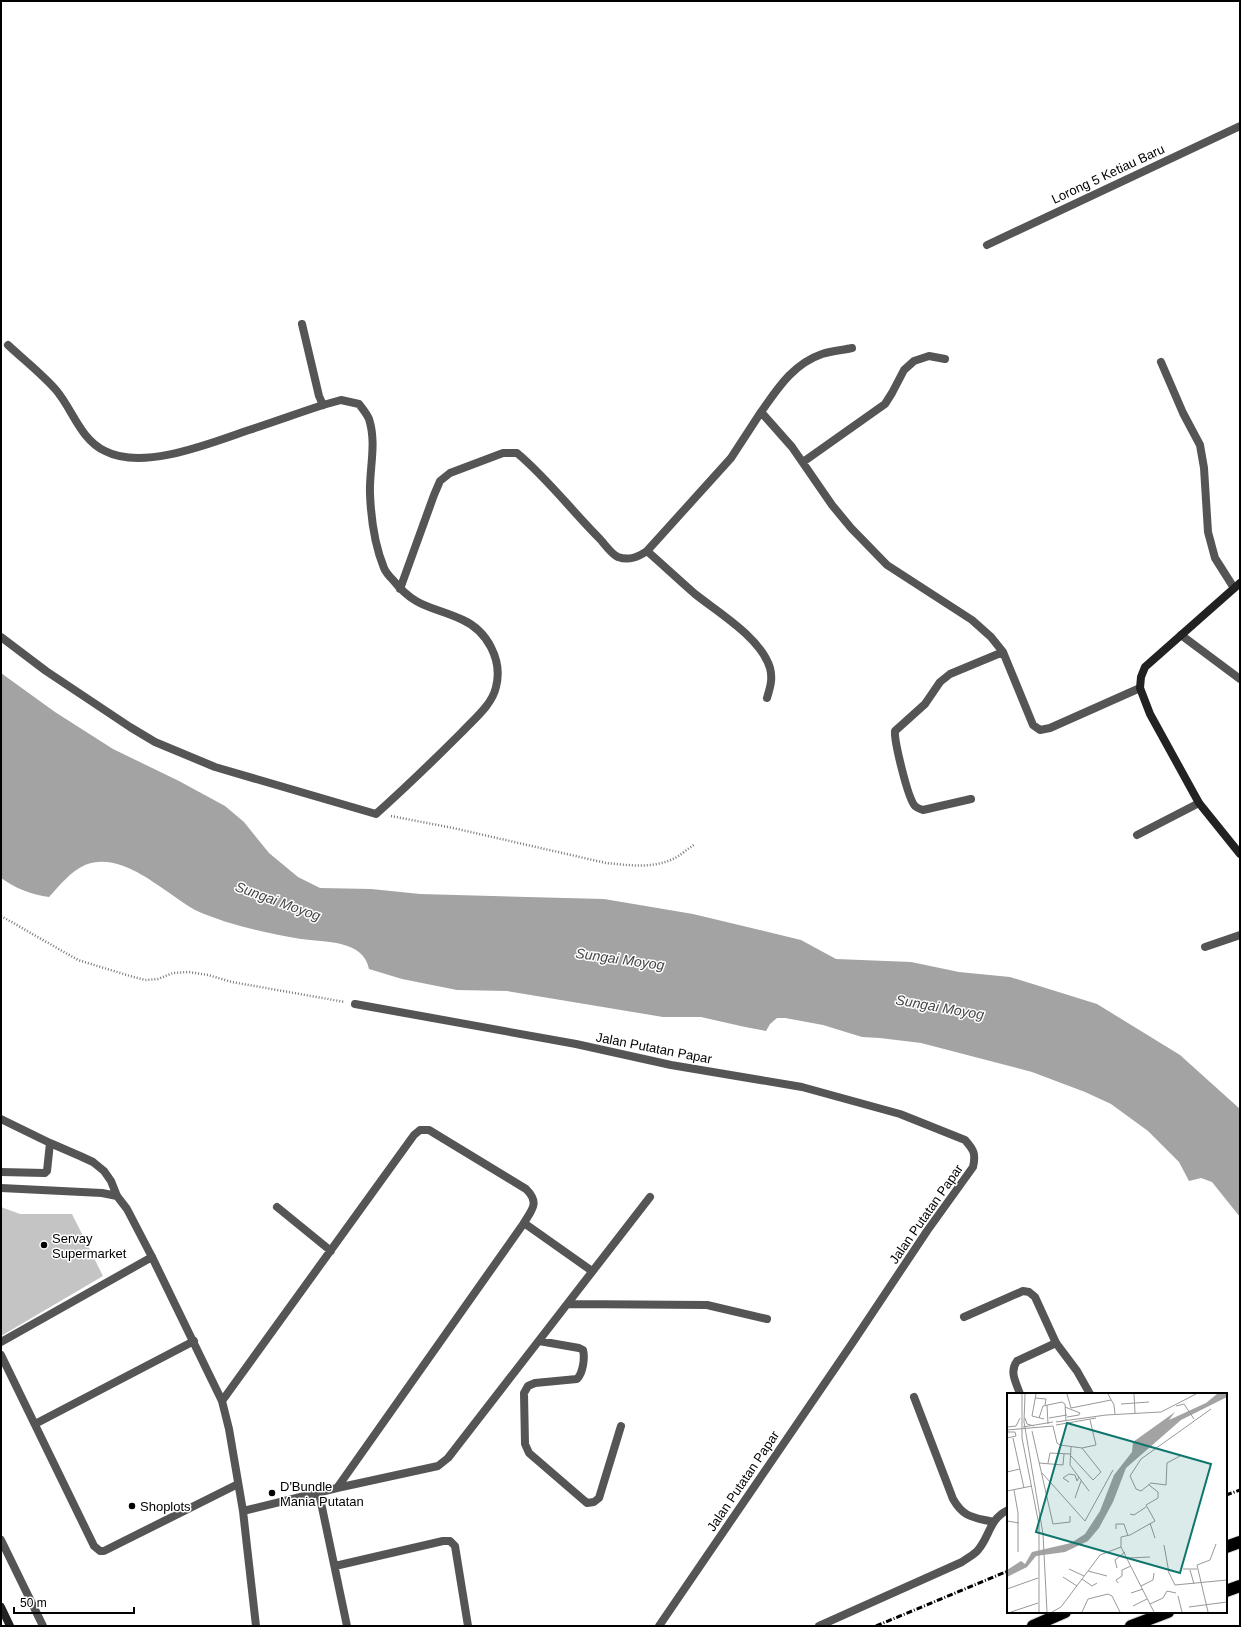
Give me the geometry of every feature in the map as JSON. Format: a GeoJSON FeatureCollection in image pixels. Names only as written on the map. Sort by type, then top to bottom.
{"type":"FeatureCollection","features":[{"type":"Feature","properties":{"kind":"highway"},"geometry":{"type":"LineString","coordinates":[[1227,1547],[1240,1542]]}},
{"type":"Feature","properties":{"kind":"highway"},"geometry":{"type":"LineString","coordinates":[[1227,1591],[1240,1586]]}},
{"type":"Feature","properties":{"kind":"highway"},"geometry":{"type":"LineString","coordinates":[[1033,1626],[1063,1613]]}},
{"type":"Feature","properties":{"kind":"highway"},"geometry":{"type":"LineString","coordinates":[[1131,1626],[1165,1613]]}},
{"type":"Feature","properties":{"kind":"street","name":"Lorong 5 Ketiau Baru"},"geometry":{"type":"LineString","coordinates":[[987,245],[1240,126]]}},
{"type":"Feature","properties":{"kind":"street"},"geometry":{"type":"LineString","coordinates":[[302,324],[323,405]]}},
{"type":"Feature","properties":{"kind":"street"},"geometry":{"type":"LineString","coordinates":[[1,637],[46,671],[123,723],[155,742],[215,767],[376,814],[426,768],[487,706],[496,688],[498,667],[492,647],[479,630],[463,620],[414,601],[400,589],[385,570],[376,542],[370,494],[373,442],[369,418],[359,404],[342,400],[323,405],[202,447],[148,457],[125,457],[105,451],[85,436],[57,391],[8,345]]}},
{"type":"Feature","properties":{"kind":"street"},"geometry":{"type":"LineString","coordinates":[[400,589],[434,494],[440,482],[450,473],[503,453],[517,453],[529,463],[616,556],[627,559],[639,556],[647,551],[731,458],[761,412],[789,374],[804,362],[823,354],[852,348]]}},
{"type":"Feature","properties":{"kind":"street"},"geometry":{"type":"LineString","coordinates":[[803,462],[885,404],[904,370],[914,361],[929,356],[945,359]]}},
{"type":"Feature","properties":{"kind":"street"},"geometry":{"type":"LineString","coordinates":[[1161,362],[1183,413],[1200,445],[1204,475],[1208,532],[1215,558],[1237,586],[1145,667],[1141,677],[1140,688],[1150,714],[1199,803],[1240,854]]}},
{"type":"Feature","properties":{"kind":"street"},"geometry":{"type":"LineString","coordinates":[[761,412],[792,447],[832,505],[851,528],[887,565],[972,620],[991,637],[1003,652],[1028,717],[1033,725],[1040,730],[1050,728],[1140,688]]}},
{"type":"Feature","properties":{"kind":"street"},"geometry":{"type":"LineString","coordinates":[[647,551],[694,593],[747,635],[762,652],[770,668],[772,683],[767,698]]}},
{"type":"Feature","properties":{"kind":"street"},"geometry":{"type":"LineString","coordinates":[[1181,634],[1240,679]]}},
{"type":"Feature","properties":{"kind":"street"},"geometry":{"type":"LineString","coordinates":[[970,799],[923,810],[916,808],[911,801],[894,738],[895,731],[925,704],[940,682],[950,674],[1003,652]]}},
{"type":"Feature","properties":{"kind":"street"},"geometry":{"type":"LineString","coordinates":[[1137,835],[1199,803]]}},
{"type":"Feature","properties":{"kind":"street"},"geometry":{"type":"LineString","coordinates":[[1205,947],[1240,935]]}},
{"type":"Feature","properties":{"kind":"street","name":"Jalan Putatan Papar"},"geometry":{"type":"LineString","coordinates":[[355,1004],[576,1044],[671,1065],[802,1087],[900,1114],[965,1140],[973,1148],[975,1158],[973,1167],[927,1231],[659,1626]]}},
{"type":"Feature","properties":{"kind":"street"},"geometry":{"type":"LineString","coordinates":[[1,1119],[80,1156],[104,1171],[111,1181],[117,1196],[127,1209],[152,1257],[222,1400],[229,1428],[243,1511],[256,1626]]}},
{"type":"Feature","properties":{"kind":"street"},"geometry":{"type":"LineString","coordinates":[[222,1400],[414,1135],[420,1130],[429,1130],[526,1189],[533,1196],[534,1206],[524,1223],[337,1488]]}},
{"type":"Feature","properties":{"kind":"street"},"geometry":{"type":"LineString","coordinates":[[1,1172],[45,1173],[47,1171],[50,1143]]}},
{"type":"Feature","properties":{"kind":"street"},"geometry":{"type":"LineString","coordinates":[[1,1188],[102,1193],[117,1196]]}},
{"type":"Feature","properties":{"kind":"street"},"geometry":{"type":"LineString","coordinates":[[243,1511],[337,1488],[438,1466],[448,1458],[650,1197]]}},
{"type":"Feature","properties":{"kind":"street"},"geometry":{"type":"LineString","coordinates":[[277,1207],[331,1251]]}},
{"type":"Feature","properties":{"kind":"street"},"geometry":{"type":"LineString","coordinates":[[524,1223],[592,1272]]}},
{"type":"Feature","properties":{"kind":"street"},"geometry":{"type":"LineString","coordinates":[[1,1342],[152,1257]]}},
{"type":"Feature","properties":{"kind":"street"},"geometry":{"type":"LineString","coordinates":[[964,1317],[1022,1291],[1029,1292],[1034,1297],[1056,1343],[1077,1371],[1089,1393]]}},
{"type":"Feature","properties":{"kind":"street"},"geometry":{"type":"LineString","coordinates":[[568,1304],[707,1305],[767,1319]]}},
{"type":"Feature","properties":{"kind":"street"},"geometry":{"type":"LineString","coordinates":[[35,1424],[194,1341]]}},
{"type":"Feature","properties":{"kind":"street"},"geometry":{"type":"LineString","coordinates":[[538,1341],[579,1348],[583,1350],[584,1355],[581,1376],[577,1379],[535,1383],[528,1386],[524,1394],[525,1444],[529,1453],[587,1503],[594,1502],[599,1498],[621,1426]]}},
{"type":"Feature","properties":{"kind":"street"},"geometry":{"type":"LineString","coordinates":[[1020,1393],[1013,1374],[1013,1366],[1017,1360],[1056,1343]]}},
{"type":"Feature","properties":{"kind":"street"},"geometry":{"type":"LineString","coordinates":[[1,1355],[94,1546],[100,1551],[104,1551],[238,1484]]}},
{"type":"Feature","properties":{"kind":"street"},"geometry":{"type":"LineString","coordinates":[[914,1397],[953,1499],[959,1510],[967,1516],[993,1522]]}},
{"type":"Feature","properties":{"kind":"street"},"geometry":{"type":"LineString","coordinates":[[319,1493],[347,1626]]}},
{"type":"Feature","properties":{"kind":"street"},"geometry":{"type":"LineString","coordinates":[[819,1626],[962,1562],[977,1551],[993,1522],[1000,1514],[1007,1510]]}},
{"type":"Feature","properties":{"kind":"street"},"geometry":{"type":"LineString","coordinates":[[1,1540],[43,1626]]}},
{"type":"Feature","properties":{"kind":"street"},"geometry":{"type":"LineString","coordinates":[[335,1566],[443,1541],[450,1541],[455,1546],[468,1626]]}},
{"type":"Feature","properties":{"kind":"street"},"geometry":{"type":"LineString","coordinates":[[1,1607],[10,1626]]}},
{"type":"Feature","properties":{"kind":"path"},"geometry":{"type":"LineString","coordinates":[[376,814],[446,827],[606,863],[648,866],[672,859],[694,845]]}},
{"type":"Feature","properties":{"kind":"path"},"geometry":{"type":"LineString","coordinates":[[1,916],[19,928],[78,960],[145,980],[158,979],[174,973],[189,972],[208,975],[232,982],[355,1004]]}},
{"type":"Feature","properties":{"kind":"water","name":"Sungai Moyog"},"geometry":{"type":"Polygon","coordinates":[[[1,673],[55,712],[113,749],[179,781],[225,806],[244,822],[269,853],[298,877],[320,888],[371,889],[420,894],[604,899],[693,914],[801,940],[836,959],[911,962],[959,972],[1010,977],[1097,1004],[1180,1055],[1240,1109],[1240,1217],[1212,1182],[1201,1178],[1189,1181],[1179,1162],[1148,1131],[1111,1104],[1085,1092],[1032,1072],[921,1043],[862,1037],[823,1025],[785,1018],[777,1018],[770,1024],[766,1031],[701,1017],[663,1017],[507,991],[457,990],[402,979],[369,969],[366,960],[360,952],[342,944],[301,939],[261,931],[221,920],[195,910],[139,873],[118,864],[107,862],[96,862],[85,865],[75,871],[49,897],[36,895],[18,888],[1,878],[1,673]]]}},
{"type":"Feature","properties":{"kind":"building","name":"Servay Supermarket"},"geometry":{"type":"Polygon","coordinates":[[[1,1207],[20,1214],[72,1214],[103,1276],[1,1336],[1,1207]]]}},
{"type":"Feature","properties":{"kind":"railway"},"geometry":{"type":"LineString","coordinates":[[1227,1495],[1240,1490]]}},
{"type":"Feature","properties":{"kind":"railway"},"geometry":{"type":"LineString","coordinates":[[876,1626],[1007,1571]]}},
{"type":"Feature","properties":{"kind":"place","name":"Servay Supermarket"},"geometry":{"type":"Point","coordinates":[44,1245]}},
{"type":"Feature","properties":{"kind":"place","name":"D'Bundle Mania Putatan"},"geometry":{"type":"Point","coordinates":[272,1493]}},
{"type":"Feature","properties":{"kind":"place","name":"Shoplots"},"geometry":{"type":"Point","coordinates":[132,1506]}}]}
